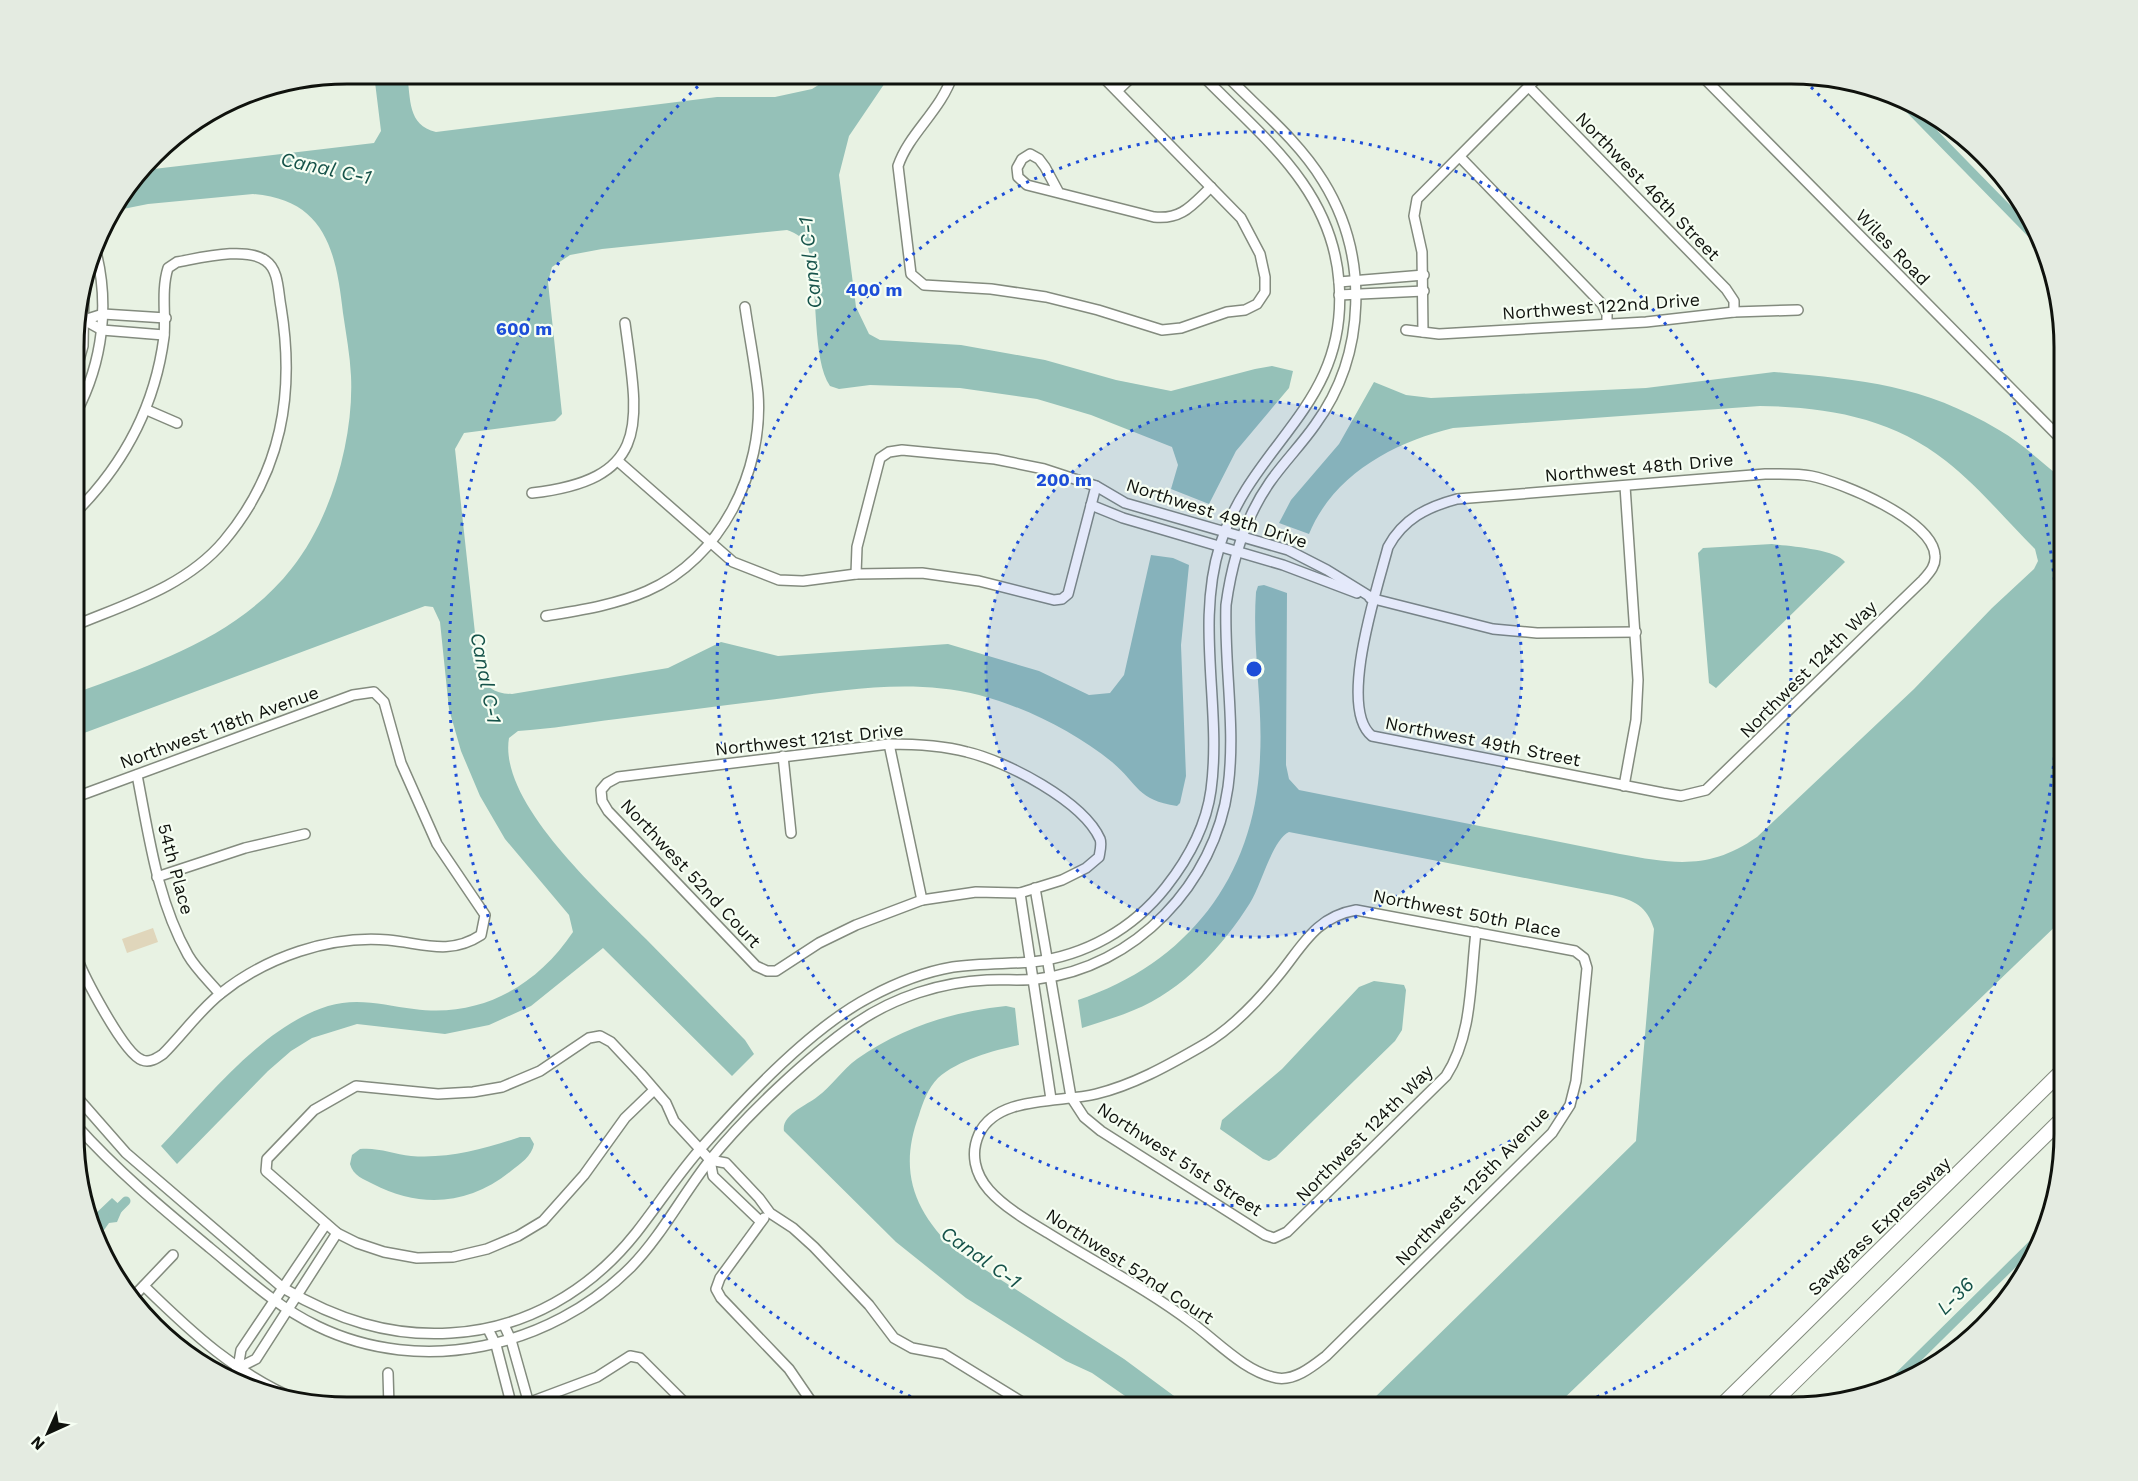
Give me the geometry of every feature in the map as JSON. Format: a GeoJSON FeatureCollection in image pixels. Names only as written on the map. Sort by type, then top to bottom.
{"type":"FeatureCollection","features":[{"type":"Feature","properties":{"kind":"highway","name":"Sawgrass Expressway"},"geometry":{"type":"LineString","coordinates":[[1730,1397],[2054,1080]]}},
{"type":"Feature","properties":{"kind":"highway"},"geometry":{"type":"LineString","coordinates":[[1779,1397],[2054,1127]]}},
{"type":"Feature","properties":{"kind":"street"},"geometry":{"type":"LineString","coordinates":[[949,84],[939,106],[902,153],[898,166],[911,273],[916,281],[924,285],[991,289],[1046,297],[1162,330],[1181,328],[1227,312],[1245,310],[1257,304],[1264,292],[1265,277],[1260,254],[1241,218],[1111,84]]}},
{"type":"Feature","properties":{"kind":"street"},"geometry":{"type":"LineString","coordinates":[[1117,91],[1124,84]]}},
{"type":"Feature","properties":{"kind":"street"},"geometry":{"type":"LineString","coordinates":[[84,1105],[126,1153],[283,1288],[296,1296],[355,1323],[398,1332],[435,1334],[488,1329],[504,1325],[565,1298],[607,1266],[700,1149],[812,1036],[836,1017],[867,998],[922,974],[958,966],[1047,959],[1085,949],[1130,923],[1166,887],[1195,844],[1211,792],[1213,755],[1210,598],[1219,548],[1253,476],[1297,422],[1315,395],[1335,344],[1339,282],[1336,258],[1324,219],[1302,179],[1211,84]]}},
{"type":"Feature","properties":{"kind":"street"},"geometry":{"type":"LineString","coordinates":[[84,1134],[114,1167],[273,1301],[287,1310],[335,1334],[393,1348],[444,1350],[496,1345],[579,1308],[632,1266],[710,1160],[793,1076],[857,1022],[899,1000],[943,986],[987,980],[1032,980],[1050,977],[1103,959],[1148,931],[1183,895],[1203,864],[1216,836],[1229,784],[1225,628],[1229,581],[1241,535],[1268,484],[1314,426],[1337,388],[1351,350],[1357,295],[1352,251],[1339,213],[1324,181],[1298,147],[1235,84]]}},
{"type":"Feature","properties":{"kind":"street"},"geometry":{"type":"LineString","coordinates":[[1423,332],[1424,275],[1414,207],[1417,198],[1531,84]]}},
{"type":"Feature","properties":{"kind":"street","name":"Wiles Road"},"geometry":{"type":"LineString","coordinates":[[1710,84],[2054,432]]}},
{"type":"Feature","properties":{"kind":"street","name":"Northwest 46th Street"},"geometry":{"type":"LineString","coordinates":[[1528,87],[1726,289],[1734,301],[1734,312]]}},
{"type":"Feature","properties":{"kind":"street"},"geometry":{"type":"LineString","coordinates":[[1059,193],[1039,159],[1030,154],[1022,159],[1017,168],[1018,177],[1027,185],[1154,217],[1170,219],[1188,209],[1211,187]]}},
{"type":"Feature","properties":{"kind":"street"},"geometry":{"type":"LineString","coordinates":[[1460,157],[1602,304],[1607,314],[1607,323]]}},
{"type":"Feature","properties":{"kind":"street"},"geometry":{"type":"LineString","coordinates":[[84,503],[119,463],[147,410],[156,381],[164,335],[165,278],[168,268],[177,262],[250,253],[267,261],[275,272],[284,327],[288,381],[281,430],[267,474],[249,507],[224,542],[188,574],[141,600],[84,622]]}},
{"type":"Feature","properties":{"kind":"street"},"geometry":{"type":"LineString","coordinates":[[84,395],[93,374],[102,330],[101,270],[98,261]]}},
{"type":"Feature","properties":{"kind":"street"},"geometry":{"type":"LineString","coordinates":[[1339,282],[1424,275]]}},
{"type":"Feature","properties":{"kind":"street"},"geometry":{"type":"LineString","coordinates":[[1339,295],[1424,291]]}},
{"type":"Feature","properties":{"kind":"street"},"geometry":{"type":"LineString","coordinates":[[546,616],[620,601],[650,590],[684,569],[711,543],[739,495],[755,447],[758,394],[746,307]]}},
{"type":"Feature","properties":{"kind":"street","name":"Northwest 122nd Drive"},"geometry":{"type":"LineString","coordinates":[[1406,330],[1439,334],[1646,322],[1734,312],[1798,310]]}},
{"type":"Feature","properties":{"kind":"street"},"geometry":{"type":"LineString","coordinates":[[86,320],[103,314],[166,318]]}},
{"type":"Feature","properties":{"kind":"street"},"geometry":{"type":"LineString","coordinates":[[147,333],[148,317]]}},
{"type":"Feature","properties":{"kind":"street"},"geometry":{"type":"LineString","coordinates":[[85,321],[102,330],[164,335]]}},
{"type":"Feature","properties":{"kind":"street"},"geometry":{"type":"LineString","coordinates":[[532,493],[559,490],[588,480],[619,462],[634,420],[635,394],[625,323]]}},
{"type":"Feature","properties":{"kind":"street"},"geometry":{"type":"LineString","coordinates":[[147,410],[177,423]]}},
{"type":"Feature","properties":{"kind":"street","name":"Northwest 49th Drive"},"geometry":{"type":"LineString","coordinates":[[856,574],[857,547],[880,458],[889,452],[902,450],[995,459],[1044,469],[1096,486],[1125,503],[1288,550],[1327,570],[1374,599]]}},
{"type":"Feature","properties":{"kind":"street"},"geometry":{"type":"LineString","coordinates":[[619,462],[733,562],[779,580],[803,582],[856,574],[922,573],[979,581],[1054,600],[1062,599],[1068,594],[1096,486]]}},
{"type":"Feature","properties":{"kind":"street","name":"Northwest 48th Drive"},"geometry":{"type":"LineString","coordinates":[[1374,599],[1388,547],[1396,532],[1430,506],[1457,499],[1765,474],[1809,476],[1844,484],[1879,500],[1924,536],[1933,546],[1935,557]]}},
{"type":"Feature","properties":{"kind":"street"},"geometry":{"type":"LineString","coordinates":[[1624,786],[1636,720],[1636,632],[1625,486]]}},
{"type":"Feature","properties":{"kind":"street","name":"Northwest 49th Drive"},"geometry":{"type":"LineString","coordinates":[[1091,505],[1123,518],[1219,548],[1283,565],[1374,599],[1493,629],[1537,633],[1636,632]]}},
{"type":"Feature","properties":{"kind":"street","name":"Northwest 124th Way"},"geometry":{"type":"LineString","coordinates":[[1694,794],[1716,783],[1923,580],[1932,568],[1935,557]]}},
{"type":"Feature","properties":{"kind":"street","name":"Northwest 49th Street"},"geometry":{"type":"LineString","coordinates":[[1374,599],[1357,673],[1359,718],[1364,730],[1372,736],[1624,786],[1681,796],[1694,794]]}},
{"type":"Feature","properties":{"kind":"street","name":"Northwest 118th Avenue"},"geometry":{"type":"LineString","coordinates":[[84,793],[353,695],[374,692],[384,702],[401,763],[418,806],[437,844],[485,915],[481,935],[457,946],[438,949],[388,940],[345,941],[298,951],[256,971],[220,994]]}},
{"type":"Feature","properties":{"kind":"street"},"geometry":{"type":"LineString","coordinates":[[888,744],[922,900],[976,892],[1020,892],[1035,888]]}},
{"type":"Feature","properties":{"kind":"street","name":"Northwest 121st Drive"},"geometry":{"type":"LineString","coordinates":[[602,790],[607,783],[618,777],[888,744],[941,747],[970,752],[1002,765],[1066,802],[1092,826],[1101,842],[1099,857],[1086,868],[1062,880],[1035,888]]}},
{"type":"Feature","properties":{"kind":"street"},"geometry":{"type":"LineString","coordinates":[[783,756],[791,833]]}},
{"type":"Feature","properties":{"kind":"street","name":"54th Place"},"geometry":{"type":"LineString","coordinates":[[137,775],[157,877],[170,919],[189,957],[220,994]]}},
{"type":"Feature","properties":{"kind":"street","name":"Northwest 52nd Court"},"geometry":{"type":"LineString","coordinates":[[602,790],[602,801],[608,811],[756,966],[767,971],[776,971],[819,943],[856,925],[922,900]]}},
{"type":"Feature","properties":{"kind":"street"},"geometry":{"type":"LineString","coordinates":[[157,877],[245,848],[305,834]]}},
{"type":"Feature","properties":{"kind":"street","name":"Northwest 51st Street"},"geometry":{"type":"LineString","coordinates":[[1035,888],[1071,1097],[1083,1117],[1101,1131],[1265,1235],[1274,1238]]}},
{"type":"Feature","properties":{"kind":"street"},"geometry":{"type":"LineString","coordinates":[[1020,892],[1051,1100],[1071,1097]]}},
{"type":"Feature","properties":{"kind":"street","name":"Northwest 50th Place"},"geometry":{"type":"LineString","coordinates":[[1071,1097],[1094,1095],[1141,1079],[1203,1046],[1256,1001],[1312,931],[1342,912],[1371,910],[1575,951],[1584,958]]}},
{"type":"Feature","properties":{"kind":"street","name":"Northwest 124th Way"},"geometry":{"type":"LineString","coordinates":[[1274,1238],[1287,1232],[1446,1076],[1457,1059],[1465,1036],[1476,932]]}},
{"type":"Feature","properties":{"kind":"street","name":"Northwest 125th Avenue"},"geometry":{"type":"LineString","coordinates":[[1281,1378],[1295,1375],[1326,1356],[1538,1147],[1562,1120],[1570,1105],[1576,1082],[1587,968],[1584,958]]}},
{"type":"Feature","properties":{"kind":"street"},"geometry":{"type":"LineString","coordinates":[[84,984],[130,1052],[142,1060],[153,1061],[163,1054],[220,994]]}},
{"type":"Feature","properties":{"kind":"street"},"geometry":{"type":"LineString","coordinates":[[654,1090],[625,1118],[564,1200],[543,1221],[518,1236],[488,1249],[453,1257],[417,1258],[384,1252],[337,1233],[274,1181],[266,1171],[267,1159],[314,1110],[356,1086],[438,1094],[473,1092],[502,1087],[540,1071],[567,1055],[589,1038],[600,1036],[611,1042],[666,1103],[674,1121],[710,1160],[713,1176],[760,1221]]}},
{"type":"Feature","properties":{"kind":"street"},"geometry":{"type":"LineString","coordinates":[[1042,1041],[1060,1036]]}},
{"type":"Feature","properties":{"kind":"street","name":"Northwest 52nd Court"},"geometry":{"type":"LineString","coordinates":[[1051,1100],[1007,1108],[989,1120],[979,1133],[974,1150],[975,1165],[980,1178],[990,1192],[1031,1223],[1191,1322],[1249,1366],[1266,1375],[1281,1378]]}},
{"type":"Feature","properties":{"kind":"street"},"geometry":{"type":"LineString","coordinates":[[710,1160],[726,1163],[770,1213],[793,1228],[845,1278],[894,1338],[912,1348],[944,1354],[1010,1396]]}},
{"type":"Feature","properties":{"kind":"street"},"geometry":{"type":"LineString","coordinates":[[770,1213],[760,1221],[720,1278],[716,1288],[721,1298],[789,1369],[808,1397]]}},
{"type":"Feature","properties":{"kind":"street"},"geometry":{"type":"LineString","coordinates":[[238,1368],[241,1350],[326,1224]]}},
{"type":"Feature","properties":{"kind":"street"},"geometry":{"type":"LineString","coordinates":[[235,1372],[256,1359],[337,1233]]}},
{"type":"Feature","properties":{"kind":"street"},"geometry":{"type":"LineString","coordinates":[[137,1293],[173,1254]]}},
{"type":"Feature","properties":{"kind":"street"},"geometry":{"type":"LineString","coordinates":[[144,1286],[194,1336],[264,1384]]}},
{"type":"Feature","properties":{"kind":"street"},"geometry":{"type":"LineString","coordinates":[[504,1325],[511,1340],[527,1397]]}},
{"type":"Feature","properties":{"kind":"street"},"geometry":{"type":"LineString","coordinates":[[488,1329],[496,1345],[509,1397]]}},
{"type":"Feature","properties":{"kind":"street"},"geometry":{"type":"LineString","coordinates":[[547,1397],[597,1377],[630,1356],[640,1358],[679,1397]]}},
{"type":"Feature","properties":{"kind":"street"},"geometry":{"type":"LineString","coordinates":[[388,1373],[389,1397]]}},
{"type":"Feature","properties":{"kind":"shaded area"},"geometry":{"type":"Polygon","coordinates":[[[153,928],[158,942],[127,953],[122,939],[153,928]]]}},
{"type":"Feature","properties":{"kind":"water","name":"Canal C-1"},"geometry":{"type":"Polygon","coordinates":[[[375,84],[408,84],[415,117],[427,129],[436,132],[717,97],[775,97],[812,89],[820,84],[884,84],[849,136],[839,175],[856,307],[869,334],[880,340],[961,345],[1045,360],[1116,380],[1171,391],[1272,366],[1293,371],[1289,388],[1236,451],[1209,504],[1171,489],[1178,465],[1172,447],[1091,415],[1037,399],[960,388],[870,385],[839,389],[830,386],[820,358],[808,248],[800,236],[787,230],[602,249],[570,255],[552,267],[548,282],[562,414],[555,421],[464,433],[455,449],[479,670],[487,685],[500,693],[512,694],[668,668],[721,642],[778,656],[948,644],[1039,671],[1089,695],[1110,693],[1124,675],[1151,555],[1173,558],[1189,565],[1181,645],[1186,776],[1180,803],[1177,806],[1146,796],[1121,770],[1098,751],[1032,714],[979,695],[930,687],[882,687],[833,691],[518,731],[509,738],[510,763],[520,791],[536,819],[581,873],[745,1040],[754,1054],[732,1076],[603,948],[531,1006],[489,1025],[445,1034],[357,1024],[312,1038],[291,1051],[268,1071],[177,1164],[161,1146],[217,1086],[259,1046],[304,1016],[328,1006],[349,1002],[438,1011],[484,1003],[524,983],[542,969],[573,932],[569,915],[505,839],[480,796],[461,751],[449,709],[440,622],[433,607],[425,606],[84,733],[84,690],[165,658],[221,630],[270,592],[292,568],[306,548],[329,502],[344,452],[351,400],[350,360],[336,270],[331,250],[323,233],[312,218],[297,207],[278,198],[253,194],[148,204],[123,209],[153,169],[374,143],[381,131],[375,84]]]}},
{"type":"Feature","properties":{"kind":"water"},"geometry":{"type":"Polygon","coordinates":[[[1774,372],[1835,378],[1890,387],[1917,394],[1971,415],[2008,435],[2054,472],[2054,928],[1565,1397],[1375,1397],[1636,1141],[1654,929],[1648,915],[1639,905],[1612,895],[1289,832],[1277,844],[1250,903],[1227,935],[1200,966],[1152,1002],[1082,1028],[1078,1000],[1118,984],[1153,963],[1183,938],[1209,909],[1230,876],[1245,840],[1256,800],[1260,757],[1261,736],[1255,634],[1258,586],[1264,585],[1287,593],[1286,765],[1289,779],[1299,790],[1620,854],[1691,862],[1723,855],[1757,837],[1914,689],[1992,608],[2034,569],[2038,561],[2035,549],[1981,492],[1925,446],[1904,434],[1858,418],[1785,407],[1760,406],[1453,428],[1409,442],[1368,464],[1333,495],[1309,534],[1279,523],[1291,500],[1339,444],[1374,382],[1406,395],[1431,398],[1646,388],[1774,372]]]}},
{"type":"Feature","properties":{"kind":"water"},"geometry":{"type":"Polygon","coordinates":[[[1772,544],[1822,551],[1845,562],[1716,688],[1709,683],[1698,553],[1703,548],[1772,544]]]}},
{"type":"Feature","properties":{"kind":"water"},"geometry":{"type":"Polygon","coordinates":[[[1374,981],[1404,985],[1406,990],[1402,1030],[1395,1041],[1276,1157],[1269,1161],[1263,1159],[1220,1129],[1222,1120],[1282,1069],[1359,987],[1374,981]]]}},
{"type":"Feature","properties":{"kind":"water"},"geometry":{"type":"Polygon","coordinates":[[[1006,1006],[1015,1008],[1019,1045],[966,1061],[946,1072],[931,1086],[913,1135],[910,1154],[910,1172],[920,1206],[941,1236],[956,1251],[1124,1359],[1175,1397],[1127,1397],[1092,1373],[1066,1361],[966,1298],[896,1242],[784,1131],[784,1125],[790,1115],[822,1093],[852,1063],[874,1048],[928,1023],[1006,1006]]]}},
{"type":"Feature","properties":{"kind":"water"},"geometry":{"type":"Polygon","coordinates":[[[520,1137],[530,1137],[534,1144],[522,1163],[478,1191],[444,1200],[427,1200],[391,1192],[359,1177],[350,1164],[352,1155],[360,1149],[411,1156],[439,1156],[480,1149],[520,1137]]]}},
{"type":"Feature","properties":{"kind":"water"},"geometry":{"type":"Polygon","coordinates":[[[112,1198],[123,1208],[117,1222],[109,1223],[103,1232],[96,1213],[112,1198]]]}},
{"type":"Feature","properties":{"kind":"waterway"},"geometry":{"type":"LineString","coordinates":[[1916,115],[2026,227]]}},
{"type":"Feature","properties":{"kind":"waterway"},"geometry":{"type":"LineString","coordinates":[[113,1214],[126,1201]]}},
{"type":"Feature","properties":{"kind":"waterway","name":"L-36"},"geometry":{"type":"LineString","coordinates":[[1903,1372],[2028,1249]]}}]}
